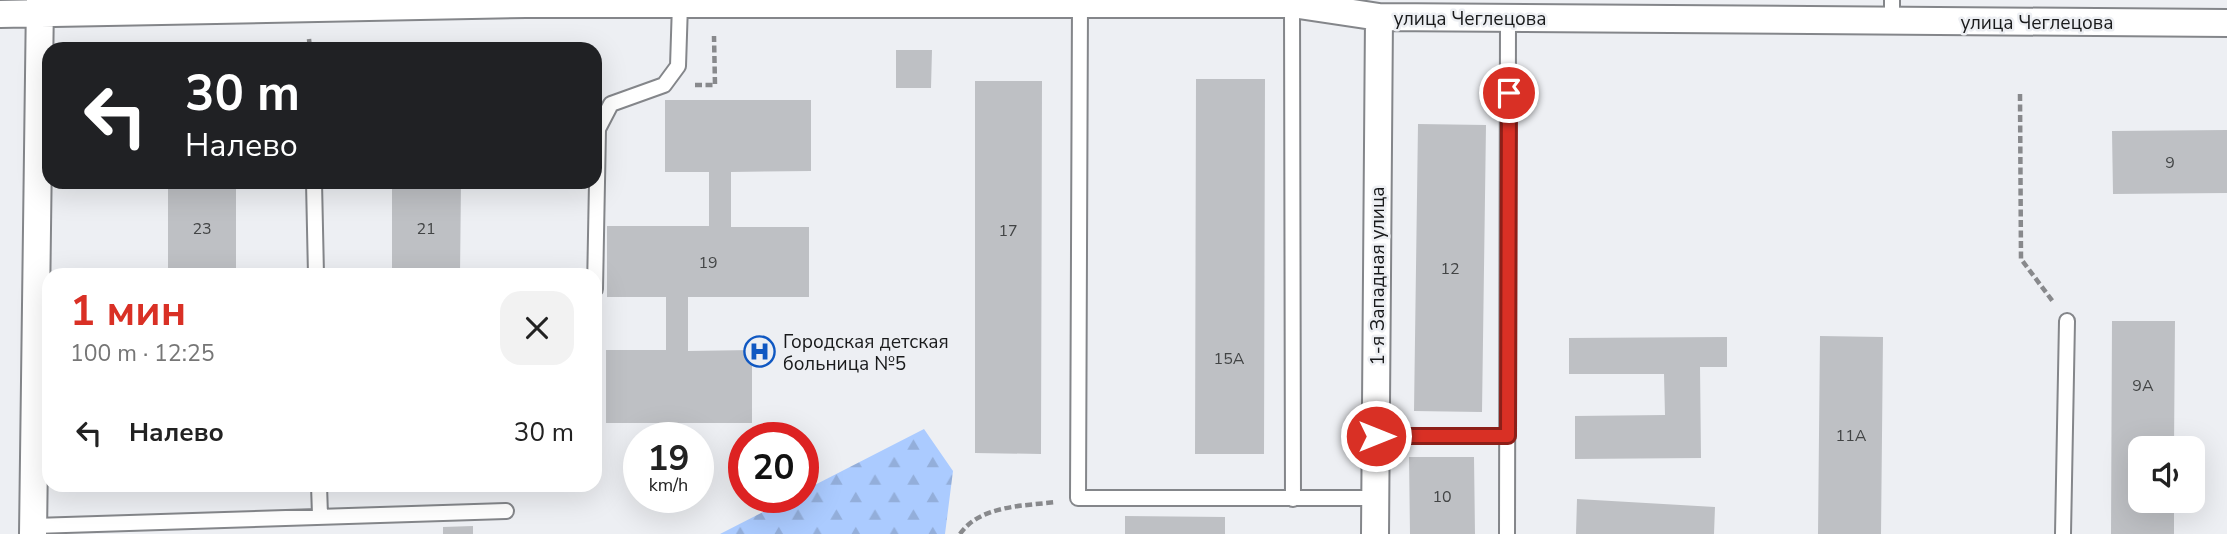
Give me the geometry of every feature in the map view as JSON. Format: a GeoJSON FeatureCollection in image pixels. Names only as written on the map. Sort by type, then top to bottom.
{"type":"FeatureCollection","features":[{"type":"Feature","properties":{"kind":"street","name":"улица Чеглецова"},"geometry":{"type":"LineString","coordinates":[[0,14],[39,7],[221,5],[1123,2],[1292,4],[1508,18],[1892,10],[2227,23]]}},
{"type":"Feature","properties":{"kind":"street"},"geometry":{"type":"LineString","coordinates":[[34,530],[39,7]]}},
{"type":"Feature","properties":{"kind":"street","name":"1-я Западная улица"},"geometry":{"type":"LineString","coordinates":[[1375,534],[1379,9]]}},
{"type":"Feature","properties":{"kind":"lane"},"geometry":{"type":"LineString","coordinates":[[602,121],[611,104],[664,85],[678,66],[680,4]]}},
{"type":"Feature","properties":{"kind":"lane"},"geometry":{"type":"LineString","coordinates":[[1080,4],[1078,498],[1375,498]]}},
{"type":"Feature","properties":{"kind":"lane"},"geometry":{"type":"LineString","coordinates":[[1292,4],[1293,499]]}},
{"type":"Feature","properties":{"kind":"lane"},"geometry":{"type":"LineString","coordinates":[[1507,534],[1508,18]]}},
{"type":"Feature","properties":{"kind":"lane"},"geometry":{"type":"LineString","coordinates":[[314,189],[316,268]]}},
{"type":"Feature","properties":{"kind":"lane"},"geometry":{"type":"LineString","coordinates":[[595,268],[597,189]]}},
{"type":"Feature","properties":{"kind":"lane"},"geometry":{"type":"LineString","coordinates":[[2063,534],[2067,321]]}},
{"type":"Feature","properties":{"kind":"lane"},"geometry":{"type":"LineString","coordinates":[[1376,436],[1508,436]]}},
{"type":"Feature","properties":{"kind":"lane"},"geometry":{"type":"LineString","coordinates":[[319,492],[320,515]]}},
{"type":"Feature","properties":{"kind":"lane"},"geometry":{"type":"LineString","coordinates":[[34,530],[320,515],[506,511]]}},
{"type":"Feature","properties":{"kind":"lane"},"geometry":{"type":"LineString","coordinates":[[264,518],[264,534]]}},
{"type":"Feature","properties":{"kind":"path"},"geometry":{"type":"LineString","coordinates":[[2020,94],[2021,259],[2067,321]]}},
{"type":"Feature","properties":{"kind":"path"},"geometry":{"type":"LineString","coordinates":[[960,534],[968,522],[999,510],[1078,498]]}},
{"type":"Feature","properties":{"kind":"green space"},"geometry":{"type":"Polygon","coordinates":[[[924,429],[953,471],[945,534],[720,534],[761,513],[819,513],[819,483],[924,429]]]}},
{"type":"Feature","properties":{"kind":"building"},"geometry":{"type":"Polygon","coordinates":[[[896,50],[932,50],[931,88],[896,88],[896,50]]]}},
{"type":"Feature","properties":{"kind":"building"},"geometry":{"type":"Polygon","coordinates":[[[1196,79],[1265,79],[1264,454],[1195,454],[1196,79]]]}},
{"type":"Feature","properties":{"kind":"building"},"geometry":{"type":"Polygon","coordinates":[[[975,81],[1042,81],[1041,454],[975,453],[975,81]]]}},
{"type":"Feature","properties":{"kind":"building"},"geometry":{"type":"Polygon","coordinates":[[[665,100],[811,100],[811,171],[731,172],[731,227],[809,227],[809,297],[688,297],[688,351],[752,350],[752,422],[606,423],[606,350],[666,350],[666,297],[607,297],[607,226],[709,226],[709,172],[665,172],[665,100]]]}},
{"type":"Feature","properties":{"kind":"building"},"geometry":{"type":"Polygon","coordinates":[[[1418,124],[1486,125],[1482,412],[1414,411],[1418,124]]]}},
{"type":"Feature","properties":{"kind":"building"},"geometry":{"type":"Polygon","coordinates":[[[2227,130],[2227,193],[2113,194],[2112,131],[2227,130]]]}},
{"type":"Feature","properties":{"kind":"building"},"geometry":{"type":"Polygon","coordinates":[[[168,189],[236,189],[236,268],[168,268],[168,189]]]}},
{"type":"Feature","properties":{"kind":"building"},"geometry":{"type":"Polygon","coordinates":[[[392,189],[461,189],[460,268],[392,268],[392,189]]]}},
{"type":"Feature","properties":{"kind":"building"},"geometry":{"type":"Polygon","coordinates":[[[2112,321],[2175,321],[2174,436],[2128,436],[2128,513],[2174,513],[2174,534],[2111,534],[2112,321]]]}},
{"type":"Feature","properties":{"kind":"building"},"geometry":{"type":"Polygon","coordinates":[[[1820,336],[1883,337],[1881,534],[1818,534],[1820,336]]]}},
{"type":"Feature","properties":{"kind":"building"},"geometry":{"type":"Polygon","coordinates":[[[1727,337],[1727,367],[1700,367],[1701,458],[1575,459],[1575,416],[1665,415],[1664,374],[1569,374],[1569,338],[1727,337]]]}},
{"type":"Feature","properties":{"kind":"building"},"geometry":{"type":"Polygon","coordinates":[[[1409,457],[1474,457],[1475,534],[1410,534],[1409,457]]]}},
{"type":"Feature","properties":{"kind":"building"},"geometry":{"type":"Polygon","coordinates":[[[1577,499],[1715,507],[1714,534],[1576,534],[1577,499]]]}},
{"type":"Feature","properties":{"kind":"building"},"geometry":{"type":"Polygon","coordinates":[[[1125,516],[1225,517],[1225,534],[1125,534],[1125,516]]]}},
{"type":"Feature","properties":{"kind":"building"},"geometry":{"type":"Polygon","coordinates":[[[473,526],[473,534],[443,534],[443,527],[473,526]]]}},
{"type":"Feature","properties":{"kind":"place","name":"Городская детская больница №5"},"geometry":{"type":"Point","coordinates":[760,352]}},
{"type":"Feature","properties":{"kind":"route"},"geometry":{"type":"LineString","coordinates":[[1376,436],[1508,436],[1509,93]]}}]}
